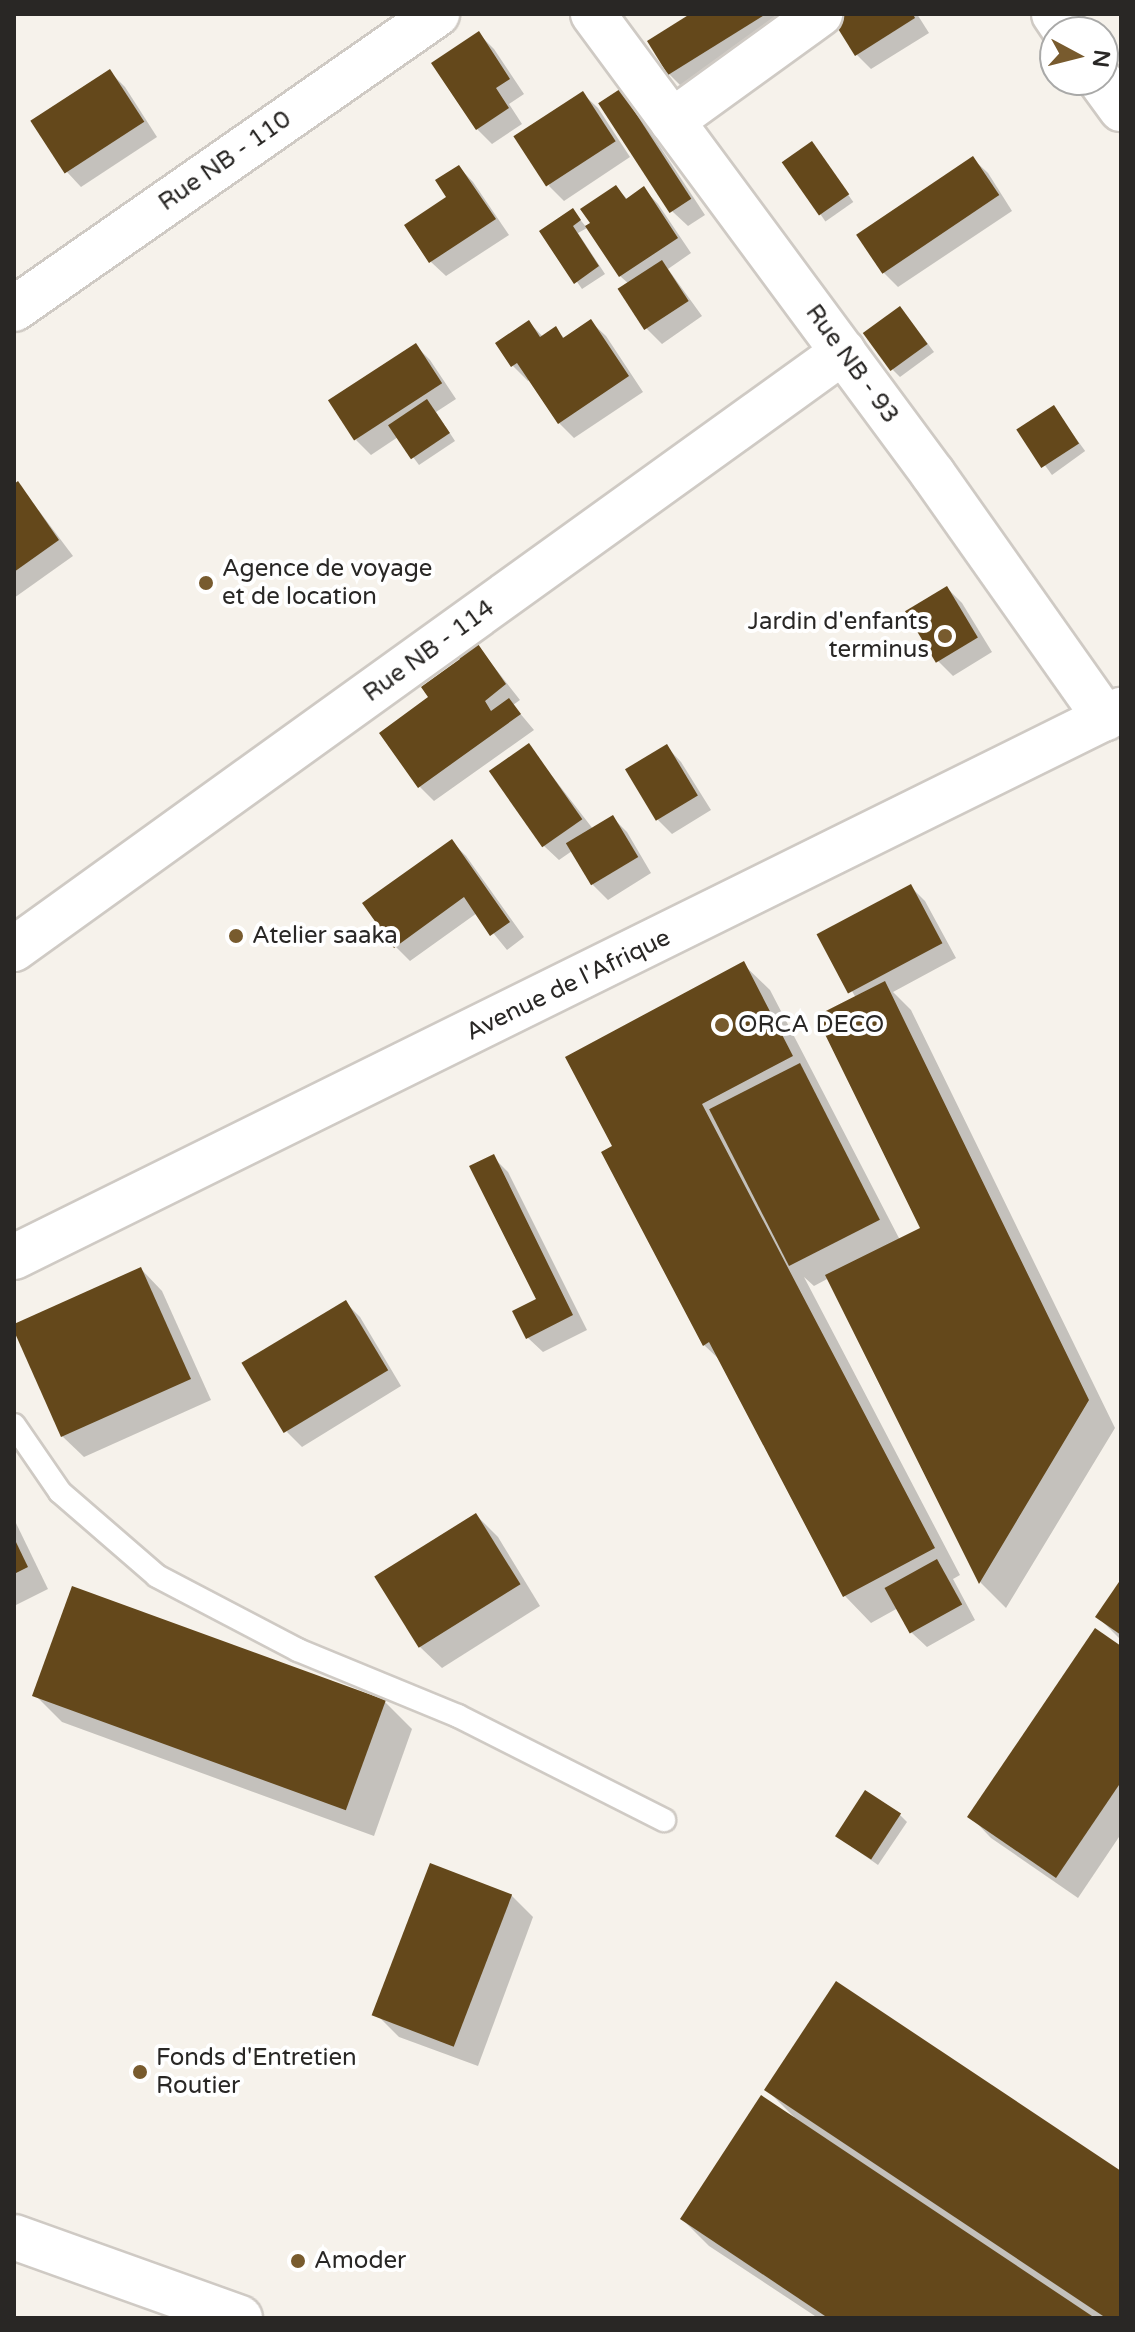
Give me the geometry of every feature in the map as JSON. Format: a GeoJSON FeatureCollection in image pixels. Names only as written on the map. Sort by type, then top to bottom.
{"type":"FeatureCollection","features":[{"type":"Feature","properties":{"kind":"street","name":"Rue NB - 110"},"geometry":{"type":"LineString","coordinates":[[14,309],[437,14]]}},
{"type":"Feature","properties":{"kind":"street","name":"Rue NB - 93"},"geometry":{"type":"LineString","coordinates":[[593,14],[1113,714]]}},
{"type":"Feature","properties":{"kind":"street"},"geometry":{"type":"LineString","coordinates":[[672,121],[820,14]]}},
{"type":"Feature","properties":{"kind":"street","name":"Rue NB - 114"},"geometry":{"type":"LineString","coordinates":[[14,949],[843,352]]}},
{"type":"Feature","properties":{"kind":"street","name":"Avenue de l'Afrique"},"geometry":{"type":"LineString","coordinates":[[15,1254],[1113,714]]}},
{"type":"Feature","properties":{"kind":"street"},"geometry":{"type":"LineString","coordinates":[[14,2237],[240,2318]]}},
{"type":"Feature","properties":{"kind":"lane"},"geometry":{"type":"LineString","coordinates":[[14,1425],[60,1492],[157,1576],[298,1650],[458,1716],[664,1820]]}},
{"type":"Feature","properties":{"kind":"building"},"geometry":{"type":"Polygon","coordinates":[[[690,14],[766,14],[668,75],[647,41],[690,14]]]}},
{"type":"Feature","properties":{"kind":"building"},"geometry":{"type":"Polygon","coordinates":[[[841,14],[913,14],[915,18],[855,56],[832,19],[841,14]]]}},
{"type":"Feature","properties":{"kind":"building"},"geometry":{"type":"Polygon","coordinates":[[[479,31],[510,79],[496,88],[509,108],[476,130],[431,63],[479,31]]]}},
{"type":"Feature","properties":{"kind":"building"},"geometry":{"type":"Polygon","coordinates":[[[110,69],[144,122],[65,174],[30,121],[110,69]]]}},
{"type":"Feature","properties":{"kind":"building"},"geometry":{"type":"Polygon","coordinates":[[[620,89],[691,199],[670,213],[598,103],[620,89]]]}},
{"type":"Feature","properties":{"kind":"building"},"geometry":{"type":"Polygon","coordinates":[[[583,91],[616,141],[546,187],[513,136],[583,91]]]}},
{"type":"Feature","properties":{"kind":"building"},"geometry":{"type":"Polygon","coordinates":[[[812,141],[849,194],[819,215],[782,162],[812,141]]]}},
{"type":"Feature","properties":{"kind":"building"},"geometry":{"type":"Polygon","coordinates":[[[973,156],[999,195],[882,274],[856,235],[973,156]]]}},
{"type":"Feature","properties":{"kind":"building"},"geometry":{"type":"Polygon","coordinates":[[[459,165],[496,219],[429,263],[404,225],[446,197],[435,180],[459,165]]]}},
{"type":"Feature","properties":{"kind":"building"},"geometry":{"type":"Polygon","coordinates":[[[616,185],[626,199],[644,186],[678,238],[619,277],[585,226],[590,223],[580,209],[616,185]]]}},
{"type":"Feature","properties":{"kind":"building"},"geometry":{"type":"Polygon","coordinates":[[[573,208],[581,220],[573,226],[599,266],[574,284],[539,231],[573,208]]]}},
{"type":"Feature","properties":{"kind":"building"},"geometry":{"type":"Polygon","coordinates":[[[662,260],[689,301],[644,330],[618,289],[662,260]]]}},
{"type":"Feature","properties":{"kind":"building"},"geometry":{"type":"Polygon","coordinates":[[[900,306],[928,344],[890,371],[863,333],[900,306]]]}},
{"type":"Feature","properties":{"kind":"building"},"geometry":{"type":"Polygon","coordinates":[[[591,319],[629,376],[558,424],[517,363],[511,367],[495,343],[529,320],[540,337],[556,326],[563,338],[591,319]]]}},
{"type":"Feature","properties":{"kind":"building"},"geometry":{"type":"Polygon","coordinates":[[[416,343],[442,383],[354,440],[328,400],[416,343]]]}},
{"type":"Feature","properties":{"kind":"building"},"geometry":{"type":"Polygon","coordinates":[[[427,399],[450,433],[411,459],[388,425],[427,399]]]}},
{"type":"Feature","properties":{"kind":"building"},"geometry":{"type":"Polygon","coordinates":[[[1054,405],[1079,444],[1041,468],[1016,430],[1054,405]]]}},
{"type":"Feature","properties":{"kind":"building"},"geometry":{"type":"Polygon","coordinates":[[[18,481],[59,540],[14,572],[14,484],[18,481]]]}},
{"type":"Feature","properties":{"kind":"building"},"geometry":{"type":"Polygon","coordinates":[[[947,586],[978,637],[936,663],[905,611],[947,586]]]}},
{"type":"Feature","properties":{"kind":"building"},"geometry":{"type":"Polygon","coordinates":[[[471,634],[506,684],[485,701],[491,711],[509,698],[521,714],[418,788],[379,733],[428,697],[421,687],[460,659],[452,648],[471,634]]]}},
{"type":"Feature","properties":{"kind":"building"},"geometry":{"type":"Polygon","coordinates":[[[529,743],[582,819],[542,847],[489,771],[529,743]]]}},
{"type":"Feature","properties":{"kind":"building"},"geometry":{"type":"Polygon","coordinates":[[[667,744],[698,795],[656,821],[625,769],[667,744]]]}},
{"type":"Feature","properties":{"kind":"building"},"geometry":{"type":"Polygon","coordinates":[[[613,815],[638,857],[591,885],[566,843],[613,815]]]}},
{"type":"Feature","properties":{"kind":"building"},"geometry":{"type":"Polygon","coordinates":[[[452,839],[510,922],[490,936],[464,897],[394,948],[362,903],[452,839]]]}},
{"type":"Feature","properties":{"kind":"building"},"geometry":{"type":"Polygon","coordinates":[[[911,884],[942,943],[848,993],[817,934],[911,884]]]}},
{"type":"Feature","properties":{"kind":"building"},"geometry":{"type":"Polygon","coordinates":[[[744,961],[793,1056],[702,1104],[935,1548],[843,1597],[709,1342],[703,1346],[601,1152],[612,1146],[565,1057],[744,961]]]}},
{"type":"Feature","properties":{"kind":"building"},"geometry":{"type":"Polygon","coordinates":[[[885,981],[1089,1400],[979,1584],[825,1275],[920,1228],[816,1016],[885,981]]]}},
{"type":"Feature","properties":{"kind":"building"},"geometry":{"type":"Polygon","coordinates":[[[800,1063],[880,1220],[789,1266],[709,1109],[800,1063]]]}},
{"type":"Feature","properties":{"kind":"building"},"geometry":{"type":"Polygon","coordinates":[[[494,1154],[573,1315],[526,1339],[512,1311],[536,1299],[469,1166],[494,1154]]]}},
{"type":"Feature","properties":{"kind":"building"},"geometry":{"type":"Polygon","coordinates":[[[141,1267],[191,1379],[61,1437],[14,1331],[14,1324],[141,1267]]]}},
{"type":"Feature","properties":{"kind":"building"},"geometry":{"type":"Polygon","coordinates":[[[346,1300],[388,1370],[284,1433],[241,1363],[346,1300]]]}},
{"type":"Feature","properties":{"kind":"building"},"geometry":{"type":"Polygon","coordinates":[[[476,1513],[521,1584],[419,1648],[374,1577],[476,1513]]]}},
{"type":"Feature","properties":{"kind":"building"},"geometry":{"type":"Polygon","coordinates":[[[14,1538],[28,1567],[14,1574],[14,1538]]]}},
{"type":"Feature","properties":{"kind":"building"},"geometry":{"type":"Polygon","coordinates":[[[937,1559],[962,1604],[910,1634],[885,1588],[937,1559]]]}},
{"type":"Feature","properties":{"kind":"building"},"geometry":{"type":"Polygon","coordinates":[[[1121,1579],[1121,1635],[1095,1617],[1121,1579]]]}},
{"type":"Feature","properties":{"kind":"building"},"geometry":{"type":"Polygon","coordinates":[[[72,1586],[386,1700],[346,1810],[32,1696],[72,1586]]]}},
{"type":"Feature","properties":{"kind":"building"},"geometry":{"type":"Polygon","coordinates":[[[1095,1628],[1121,1646],[1121,1782],[1056,1878],[967,1817],[1095,1628]]]}},
{"type":"Feature","properties":{"kind":"building"},"geometry":{"type":"Polygon","coordinates":[[[865,1790],[901,1813],[871,1860],[835,1836],[865,1790]]]}},
{"type":"Feature","properties":{"kind":"building"},"geometry":{"type":"Polygon","coordinates":[[[430,1863],[512,1895],[454,2047],[372,2015],[430,1863]]]}},
{"type":"Feature","properties":{"kind":"building"},"geometry":{"type":"Polygon","coordinates":[[[836,1981],[1121,2171],[1121,2318],[1106,2318],[764,2090],[836,1981]]]}},
{"type":"Feature","properties":{"kind":"building"},"geometry":{"type":"Polygon","coordinates":[[[761,2095],[1095,2318],[828,2318],[680,2219],[761,2095]]]}},
{"type":"Feature","properties":{"kind":"place","name":"Agence de voyage et de location"},"geometry":{"type":"Point","coordinates":[206,583]}},
{"type":"Feature","properties":{"kind":"place","name":"Jardin d'enfants terminus"},"geometry":{"type":"Point","coordinates":[945,636]}},
{"type":"Feature","properties":{"kind":"place","name":"Atelier saaka"},"geometry":{"type":"Point","coordinates":[236,936]}},
{"type":"Feature","properties":{"kind":"place","name":"ORCA DECO"},"geometry":{"type":"Point","coordinates":[722,1025]}},
{"type":"Feature","properties":{"kind":"place","name":"Fonds d'Entretien Routier"},"geometry":{"type":"Point","coordinates":[140,2072]}},
{"type":"Feature","properties":{"kind":"place","name":"Amoder"},"geometry":{"type":"Point","coordinates":[298,2261]}}]}
